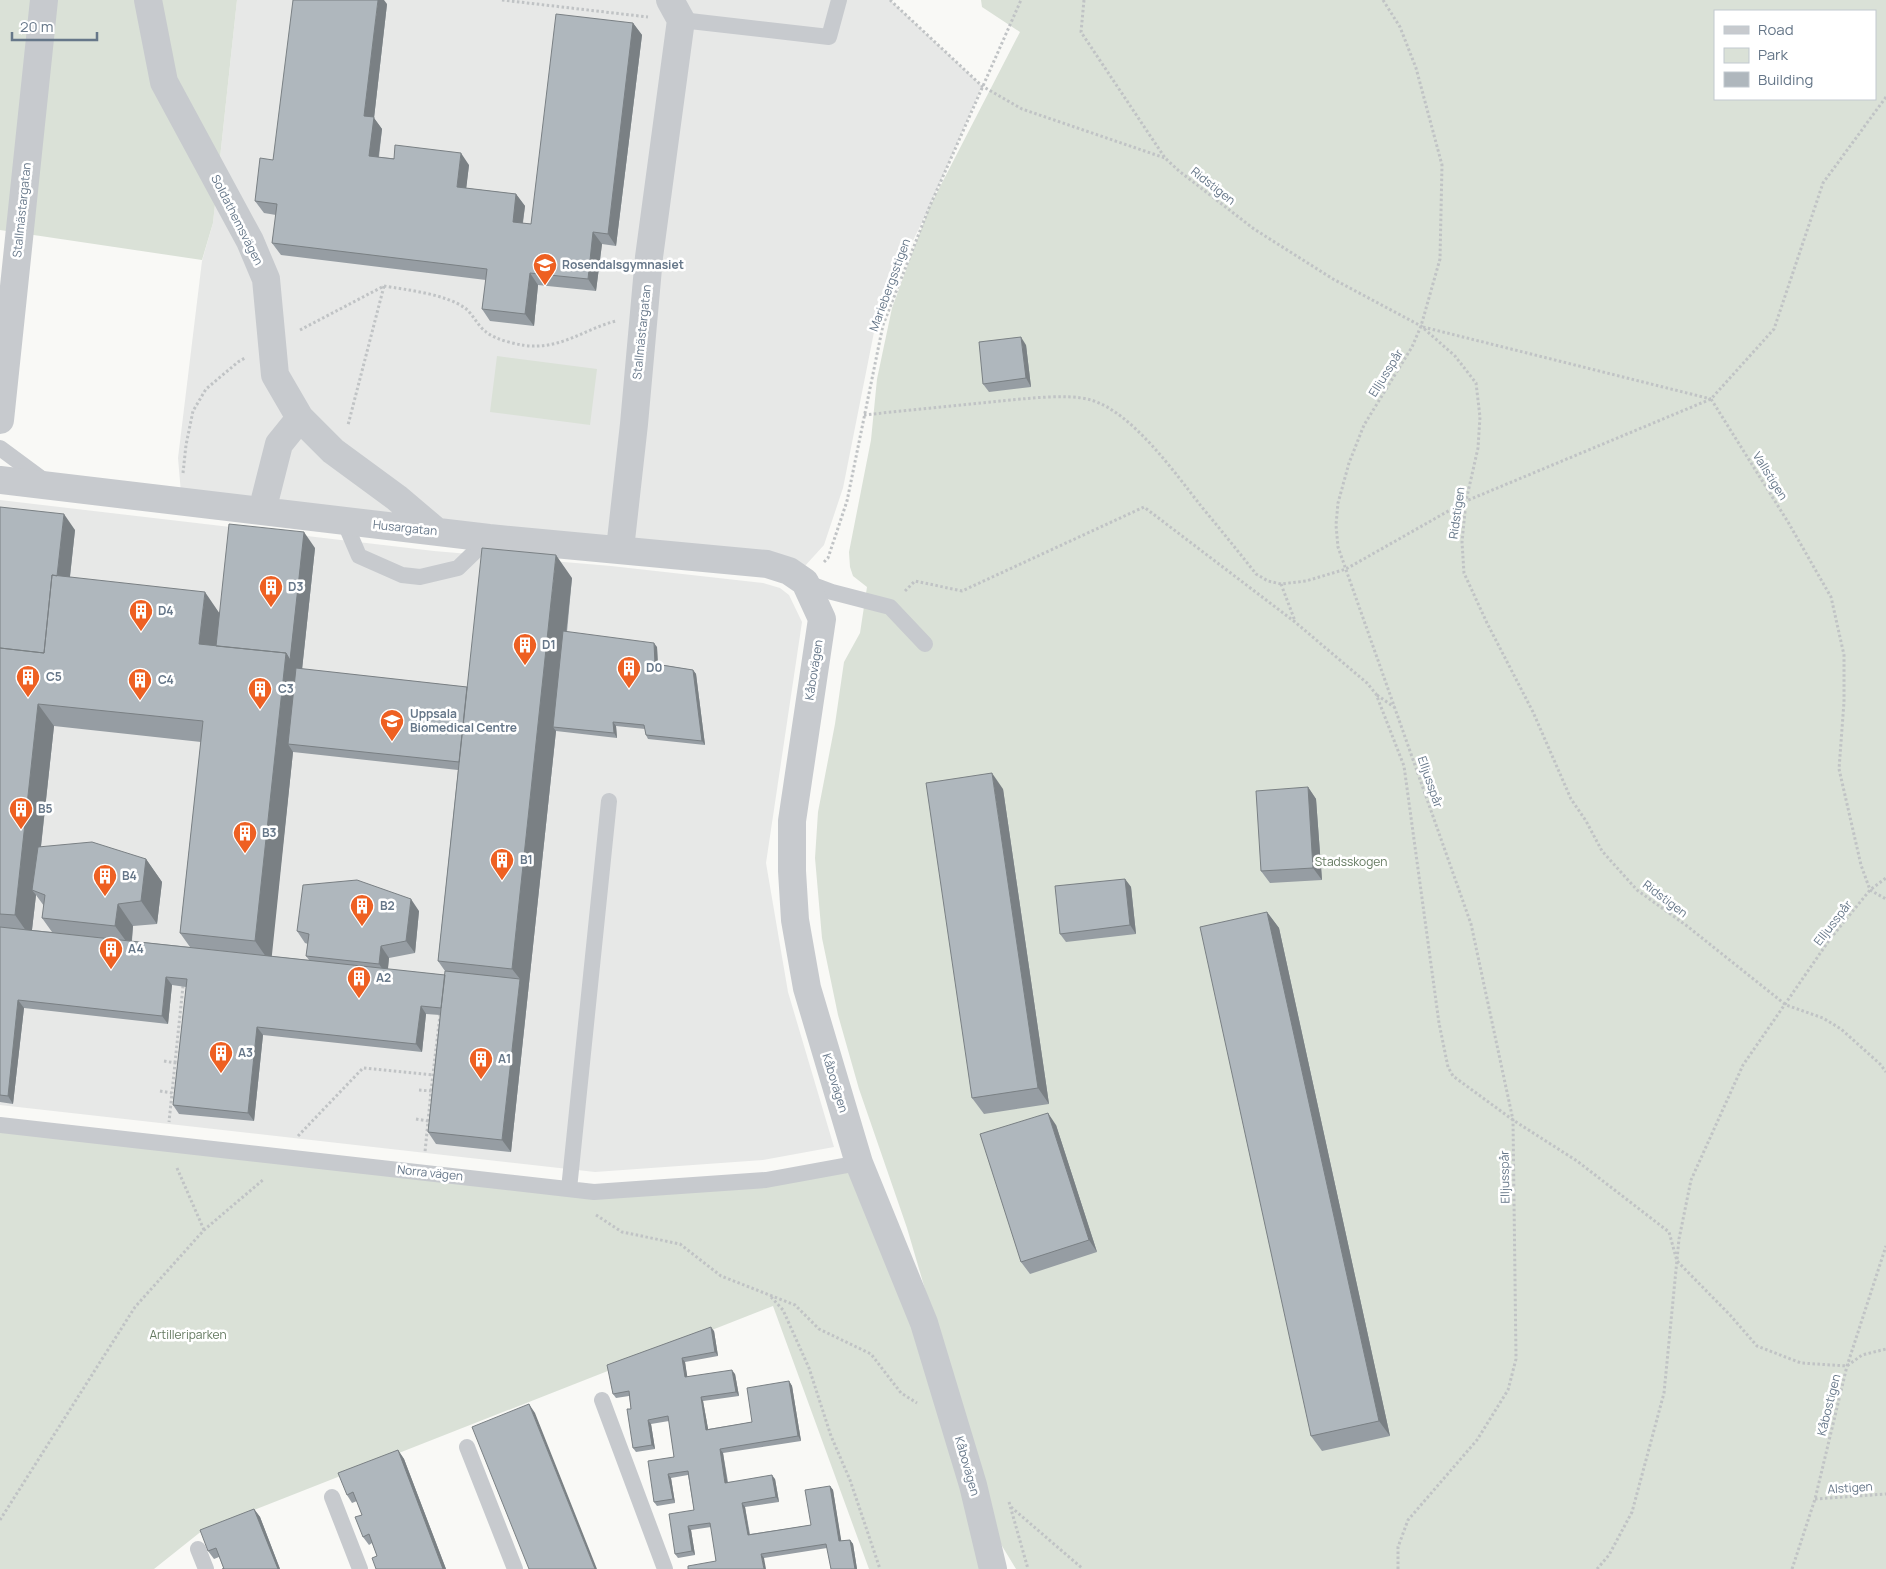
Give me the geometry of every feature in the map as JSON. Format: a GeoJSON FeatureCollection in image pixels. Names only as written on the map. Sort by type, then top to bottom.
{"type":"FeatureCollection","features":[{"type":"Feature","properties":{"kind":"street","name":"Stallmästargatan"},"geometry":{"type":"LineString","coordinates":[[0,420],[44,0]]}},
{"type":"Feature","properties":{"kind":"street","name":"Soldathemsvägen"},"geometry":{"type":"LineString","coordinates":[[148,0],[164,82],[250,242],[266,279],[275,375],[300,418],[333,451],[397,498],[436,532]]}},
{"type":"Feature","properties":{"kind":"street","name":"Stallmästargatan"},"geometry":{"type":"LineString","coordinates":[[620,549],[675,10]]}},
{"type":"Feature","properties":{"kind":"street"},"geometry":{"type":"LineString","coordinates":[[262,511],[279,444],[300,418]]}},
{"type":"Feature","properties":{"kind":"street","name":"Husargatan"},"geometry":{"type":"LineString","coordinates":[[0,480],[489,538],[767,564],[789,570],[805,582]]}},
{"type":"Feature","properties":{"kind":"street","name":"Kåbovägen"},"geometry":{"type":"LineString","coordinates":[[805,582],[822,619],[792,822],[792,871],[796,920],[807,988],[859,1163],[924,1323],[974,1486],[993,1569]]}},
{"type":"Feature","properties":{"kind":"lane"},"geometry":{"type":"LineString","coordinates":[[675,10],[829,37],[839,0]]}},
{"type":"Feature","properties":{"kind":"lane"},"geometry":{"type":"LineString","coordinates":[[0,448],[52,486]]}},
{"type":"Feature","properties":{"kind":"lane"},"geometry":{"type":"LineString","coordinates":[[344,521],[359,556],[402,575],[420,577],[458,568],[489,538]]}},
{"type":"Feature","properties":{"kind":"lane"},"geometry":{"type":"LineString","coordinates":[[805,582],[832,592],[890,607],[925,644]]}},
{"type":"Feature","properties":{"kind":"lane"},"geometry":{"type":"LineString","coordinates":[[569,1189],[609,801]]}},
{"type":"Feature","properties":{"kind":"lane","name":"Norra vägen"},"geometry":{"type":"LineString","coordinates":[[0,1125],[594,1192],[766,1180],[859,1163]]}},
{"type":"Feature","properties":{"kind":"lane"},"geometry":{"type":"LineString","coordinates":[[602,1400],[665,1569]]}},
{"type":"Feature","properties":{"kind":"lane"},"geometry":{"type":"LineString","coordinates":[[467,1447],[515,1569]]}},
{"type":"Feature","properties":{"kind":"lane"},"geometry":{"type":"LineString","coordinates":[[332,1496],[360,1569]]}},
{"type":"Feature","properties":{"kind":"lane"},"geometry":{"type":"LineString","coordinates":[[198,1549],[206,1569]]}},
{"type":"Feature","properties":{"kind":"path"},"geometry":{"type":"LineString","coordinates":[[502,0],[675,10]]}},
{"type":"Feature","properties":{"kind":"path"},"geometry":{"type":"LineString","coordinates":[[890,0],[982,86],[1022,108],[1166,158]]}},
{"type":"Feature","properties":{"kind":"path","name":"Mariebergsstigen"},"geometry":{"type":"LineString","coordinates":[[805,582],[828,558],[847,501],[883,325],[929,208],[1021,0]]}},
{"type":"Feature","properties":{"kind":"path","name":"Ridstigen"},"geometry":{"type":"LineString","coordinates":[[1084,0],[1081,32],[1166,158],[1179,171],[1254,228],[1333,279],[1421,326],[1455,356],[1476,383],[1480,417],[1478,448],[1466,501],[1462,542],[1464,573],[1533,712],[1571,798],[1602,850],[1637,890],[1687,926],[1786,1005],[1823,1018],[1841,1029],[1880,1064],[1886,1072]]}},
{"type":"Feature","properties":{"kind":"path","name":"Elljusspår"},"geometry":{"type":"LineString","coordinates":[[1383,0],[1400,27],[1416,68],[1442,165],[1440,259],[1421,326],[1412,347],[1364,425],[1349,463],[1338,503],[1336,525],[1338,547],[1471,924],[1513,1120],[1516,1358],[1508,1390],[1476,1440],[1408,1520],[1398,1546],[1398,1569]]}},
{"type":"Feature","properties":{"kind":"path"},"geometry":{"type":"LineString","coordinates":[[864,415],[1021,399],[1061,397],[1090,400],[1106,406],[1122,417],[1144,438],[1256,574],[1268,581],[1281,584],[1306,581],[1346,569],[1466,501],[1711,399],[1774,329],[1823,182],[1886,97]]}},
{"type":"Feature","properties":{"kind":"path"},"geometry":{"type":"LineString","coordinates":[[384,286],[444,298],[466,308],[486,332],[509,342],[535,346],[568,341],[601,325],[643,315]]}},
{"type":"Feature","properties":{"kind":"path"},"geometry":{"type":"LineString","coordinates":[[1421,326],[1711,399]]}},
{"type":"Feature","properties":{"kind":"path","name":"Vallstigen"},"geometry":{"type":"LineString","coordinates":[[1711,399],[1788,522],[1831,597],[1844,655],[1844,702],[1839,769],[1861,866],[1870,890]]}},
{"type":"Feature","properties":{"kind":"path"},"geometry":{"type":"LineString","coordinates":[[890,607],[915,581],[962,591],[1144,507],[1295,622],[1367,683],[1376,694],[1395,708]]}},
{"type":"Feature","properties":{"kind":"path"},"geometry":{"type":"LineString","coordinates":[[1281,584],[1295,622]]}},
{"type":"Feature","properties":{"kind":"path"},"geometry":{"type":"LineString","coordinates":[[1376,694],[1404,766],[1439,1023],[1448,1067],[1453,1076],[1513,1120],[1577,1160],[1669,1232],[1677,1261],[1730,1315],[1757,1346],[1801,1362],[1847,1366],[1862,1355],[1886,1349]]}},
{"type":"Feature","properties":{"kind":"path","name":"Elljusspår"},"geometry":{"type":"LineString","coordinates":[[1597,1569],[1609,1555],[1632,1512],[1664,1393],[1678,1239],[1691,1180],[1743,1065],[1830,939],[1870,890],[1886,878]]}},
{"type":"Feature","properties":{"kind":"path"},"geometry":{"type":"LineString","coordinates":[[1870,890],[1886,900]]}},
{"type":"Feature","properties":{"kind":"path"},"geometry":{"type":"LineString","coordinates":[[184,986],[167,1144],[204,1230]]}},
{"type":"Feature","properties":{"kind":"path"},"geometry":{"type":"LineString","coordinates":[[423,1172],[440,1015]]}},
{"type":"Feature","properties":{"kind":"path"},"geometry":{"type":"LineString","coordinates":[[164,1061],[175,1063]]}},
{"type":"Feature","properties":{"kind":"path"},"geometry":{"type":"LineString","coordinates":[[0,1520],[136,1307],[204,1230],[283,1157],[363,1068],[433,1075]]}},
{"type":"Feature","properties":{"kind":"path"},"geometry":{"type":"LineString","coordinates":[[419,1090],[431,1091]]}},
{"type":"Feature","properties":{"kind":"path"},"geometry":{"type":"LineString","coordinates":[[160,1092],[172,1092]]}},
{"type":"Feature","properties":{"kind":"path"},"geometry":{"type":"LineString","coordinates":[[416,1119],[428,1121]]}},
{"type":"Feature","properties":{"kind":"path"},"geometry":{"type":"LineString","coordinates":[[591,1212],[622,1232],[680,1244],[721,1276],[795,1305],[819,1329],[871,1354],[900,1393],[955,1426]]}},
{"type":"Feature","properties":{"kind":"path","name":"Kåbostigen"},"geometry":{"type":"LineString","coordinates":[[1792,1569],[1814,1499],[1847,1366],[1886,1246]]}},
{"type":"Feature","properties":{"kind":"path"},"geometry":{"type":"LineString","coordinates":[[770,1295],[783,1310],[809,1368],[831,1436],[850,1480],[880,1569]]}},
{"type":"Feature","properties":{"kind":"path"},"geometry":{"type":"LineString","coordinates":[[974,1486],[1010,1506],[1084,1569]]}},
{"type":"Feature","properties":{"kind":"path","name":"Alstigen"},"geometry":{"type":"LineString","coordinates":[[1814,1499],[1886,1494]]}},
{"type":"Feature","properties":{"kind":"path"},"geometry":{"type":"LineString","coordinates":[[1007,1498],[1028,1569]]}},
{"type":"Feature","properties":{"kind":"shaded area","name":"Rosendalsgymnasiet"},"geometry":{"type":"Polygon","coordinates":[[[237,0],[890,0],[982,86],[929,208],[878,312],[843,488],[824,545],[804,567],[181,493],[178,458],[202,261],[213,223],[237,0]]]}},
{"type":"Feature","properties":{"kind":"shaded area","name":"Uppsala Biomedical Centre"},"geometry":{"type":"Polygon","coordinates":[[[0,500],[434,551],[611,566],[763,583],[780,588],[789,595],[802,622],[766,863],[788,992],[834,1147],[763,1160],[595,1172],[0,1105],[0,500]]]}},
{"type":"Feature","properties":{"kind":"green space"},"geometry":{"type":"Polygon","coordinates":[[[0,0],[237,0],[213,223],[202,260],[0,230],[0,0]]]}},
{"type":"Feature","properties":{"kind":"green space","name":"Stadsskogen"},"geometry":{"type":"Polygon","coordinates":[[[981,0],[1886,0],[1886,1569],[1016,1569],[999,1541],[907,1228],[859,1089],[838,1015],[822,938],[815,858],[818,812],[835,724],[844,662],[860,633],[867,587],[853,576],[849,552],[871,440],[877,379],[892,308],[929,208],[1020,32],[982,7],[981,0]]]}},
{"type":"Feature","properties":{"kind":"green space"},"geometry":{"type":"Polygon","coordinates":[[[497,356],[597,369],[590,425],[490,412],[497,356]]]}},
{"type":"Feature","properties":{"kind":"green space","name":"Artilleriparken"},"geometry":{"type":"Polygon","coordinates":[[[0,1125],[594,1192],[859,1163],[993,1569],[869,1569],[773,1306],[203,1530],[154,1569],[0,1569],[0,1125]]]}},
{"type":"Feature","properties":{"kind":"building","name":"Rosendalsgymnasiet"},"geometry":{"type":"Polygon","coordinates":[[[293,0],[378,0],[364,116],[374,117],[369,156],[394,159],[395,145],[461,153],[457,187],[516,194],[513,222],[531,224],[556,14],[633,23],[608,234],[593,232],[588,279],[530,273],[525,314],[482,309],[487,269],[272,243],[277,204],[255,201],[260,158],[273,160],[293,0]]]}},
{"type":"Feature","properties":{"kind":"building"},"geometry":{"type":"Polygon","coordinates":[[[1021,337],[1026,378],[983,384],[979,342],[1021,337]]]}},
{"type":"Feature","properties":{"kind":"building"},"geometry":{"type":"Polygon","coordinates":[[[0,507],[64,514],[57,576],[52,575],[44,653],[0,648],[0,507]]]}},
{"type":"Feature","properties":{"kind":"building","name":"D3"},"geometry":{"type":"Polygon","coordinates":[[[229,524],[304,532],[290,660],[286,653],[216,646],[229,524]]]}},
{"type":"Feature","properties":{"kind":"building"},"geometry":{"type":"Polygon","coordinates":[[[482,548],[556,555],[512,969],[438,961],[482,548]]]}},
{"type":"Feature","properties":{"kind":"building"},"geometry":{"type":"Polygon","coordinates":[[[52,575],[205,592],[199,644],[286,653],[255,941],[180,933],[203,721],[38,704],[15,915],[0,914],[0,648],[44,653],[52,575]]]}},
{"type":"Feature","properties":{"kind":"building","name":"D0"},"geometry":{"type":"Polygon","coordinates":[[[563,631],[654,643],[655,664],[693,670],[702,741],[646,735],[644,725],[613,722],[614,733],[553,727],[563,631]]]}},
{"type":"Feature","properties":{"kind":"building"},"geometry":{"type":"Polygon","coordinates":[[[296,668],[467,687],[459,762],[288,744],[296,668]]]}},
{"type":"Feature","properties":{"kind":"building"},"geometry":{"type":"Polygon","coordinates":[[[992,773],[1038,1088],[972,1098],[926,783],[992,773]]]}},
{"type":"Feature","properties":{"kind":"building"},"geometry":{"type":"Polygon","coordinates":[[[1308,787],[1313,868],[1261,871],[1256,791],[1308,787]]]}},
{"type":"Feature","properties":{"kind":"building","name":"B4"},"geometry":{"type":"Polygon","coordinates":[[[92,842],[146,859],[141,901],[118,904],[115,926],[42,918],[45,895],[32,890],[38,847],[92,842]]]}},
{"type":"Feature","properties":{"kind":"building"},"geometry":{"type":"Polygon","coordinates":[[[1125,879],[1130,925],[1060,934],[1055,886],[1125,879]]]}},
{"type":"Feature","properties":{"kind":"building","name":"B2"},"geometry":{"type":"Polygon","coordinates":[[[357,880],[411,899],[406,941],[381,946],[379,964],[306,956],[309,934],[297,931],[303,885],[357,880]]]}},
{"type":"Feature","properties":{"kind":"building"},"geometry":{"type":"Polygon","coordinates":[[[1267,912],[1379,1421],[1311,1436],[1200,927],[1267,912]]]}},
{"type":"Feature","properties":{"kind":"building"},"geometry":{"type":"Polygon","coordinates":[[[0,927],[445,975],[441,1008],[421,1006],[416,1044],[257,1027],[248,1113],[173,1105],[187,979],[166,977],[162,1016],[18,1000],[8,1096],[0,1095],[0,927]]]}},
{"type":"Feature","properties":{"kind":"building","name":"A1"},"geometry":{"type":"Polygon","coordinates":[[[445,971],[520,979],[502,1140],[428,1132],[445,971]]]}},
{"type":"Feature","properties":{"kind":"building"},"geometry":{"type":"Polygon","coordinates":[[[1048,1113],[1089,1240],[1021,1262],[980,1134],[1048,1113]]]}},
{"type":"Feature","properties":{"kind":"building"},"geometry":{"type":"Polygon","coordinates":[[[711,1327],[715,1352],[682,1358],[685,1377],[732,1370],[736,1392],[701,1397],[706,1430],[752,1422],[747,1388],[789,1381],[798,1436],[720,1449],[725,1483],[772,1475],[776,1497],[742,1503],[748,1535],[811,1525],[805,1490],[830,1486],[839,1541],[850,1540],[855,1569],[831,1569],[826,1544],[761,1554],[764,1569],[688,1569],[688,1566],[716,1561],[710,1523],[688,1526],[692,1551],[675,1554],[669,1514],[694,1510],[688,1471],[668,1474],[673,1499],[654,1502],[648,1461],[674,1457],[668,1416],[648,1420],[652,1445],[633,1448],[627,1409],[631,1409],[629,1391],[613,1394],[607,1365],[711,1327]]]}},
{"type":"Feature","properties":{"kind":"building"},"geometry":{"type":"Polygon","coordinates":[[[529,1404],[595,1569],[529,1569],[472,1427],[529,1404]]]}},
{"type":"Feature","properties":{"kind":"building"},"geometry":{"type":"Polygon","coordinates":[[[398,1450],[443,1569],[376,1569],[372,1558],[377,1556],[369,1534],[363,1537],[355,1517],[362,1515],[353,1492],[347,1495],[338,1473],[398,1450]]]}},
{"type":"Feature","properties":{"kind":"building"},"geometry":{"type":"Polygon","coordinates":[[[254,1509],[278,1569],[224,1569],[216,1548],[208,1551],[200,1530],[254,1509]]]}},
{"type":"Feature","properties":{"kind":"place","name":"Rosendalsgymnasiet"},"geometry":{"type":"Point","coordinates":[545,286]}},
{"type":"Feature","properties":{"kind":"place","name":"D3"},"geometry":{"type":"Point","coordinates":[271,608]}},
{"type":"Feature","properties":{"kind":"place","name":"D4"},"geometry":{"type":"Point","coordinates":[141,632]}},
{"type":"Feature","properties":{"kind":"place","name":"D1"},"geometry":{"type":"Point","coordinates":[525,666]}},
{"type":"Feature","properties":{"kind":"place","name":"D0"},"geometry":{"type":"Point","coordinates":[629,689]}},
{"type":"Feature","properties":{"kind":"place","name":"C5"},"geometry":{"type":"Point","coordinates":[28,698]}},
{"type":"Feature","properties":{"kind":"place","name":"C4"},"geometry":{"type":"Point","coordinates":[140,701]}},
{"type":"Feature","properties":{"kind":"place","name":"C3"},"geometry":{"type":"Point","coordinates":[260,710]}},
{"type":"Feature","properties":{"kind":"place","name":"Uppsala Biomedical Centre"},"geometry":{"type":"Point","coordinates":[392,742]}},
{"type":"Feature","properties":{"kind":"place","name":"B5"},"geometry":{"type":"Point","coordinates":[21,830]}},
{"type":"Feature","properties":{"kind":"place","name":"B3"},"geometry":{"type":"Point","coordinates":[245,854]}},
{"type":"Feature","properties":{"kind":"place","name":"B1"},"geometry":{"type":"Point","coordinates":[502,881]}},
{"type":"Feature","properties":{"kind":"place","name":"B4"},"geometry":{"type":"Point","coordinates":[105,897]}},
{"type":"Feature","properties":{"kind":"place","name":"B2"},"geometry":{"type":"Point","coordinates":[362,927]}},
{"type":"Feature","properties":{"kind":"place","name":"A4"},"geometry":{"type":"Point","coordinates":[111,970]}},
{"type":"Feature","properties":{"kind":"place","name":"A2"},"geometry":{"type":"Point","coordinates":[359,999]}},
{"type":"Feature","properties":{"kind":"place","name":"A3"},"geometry":{"type":"Point","coordinates":[221,1074]}},
{"type":"Feature","properties":{"kind":"place","name":"A1"},"geometry":{"type":"Point","coordinates":[481,1080]}}]}
